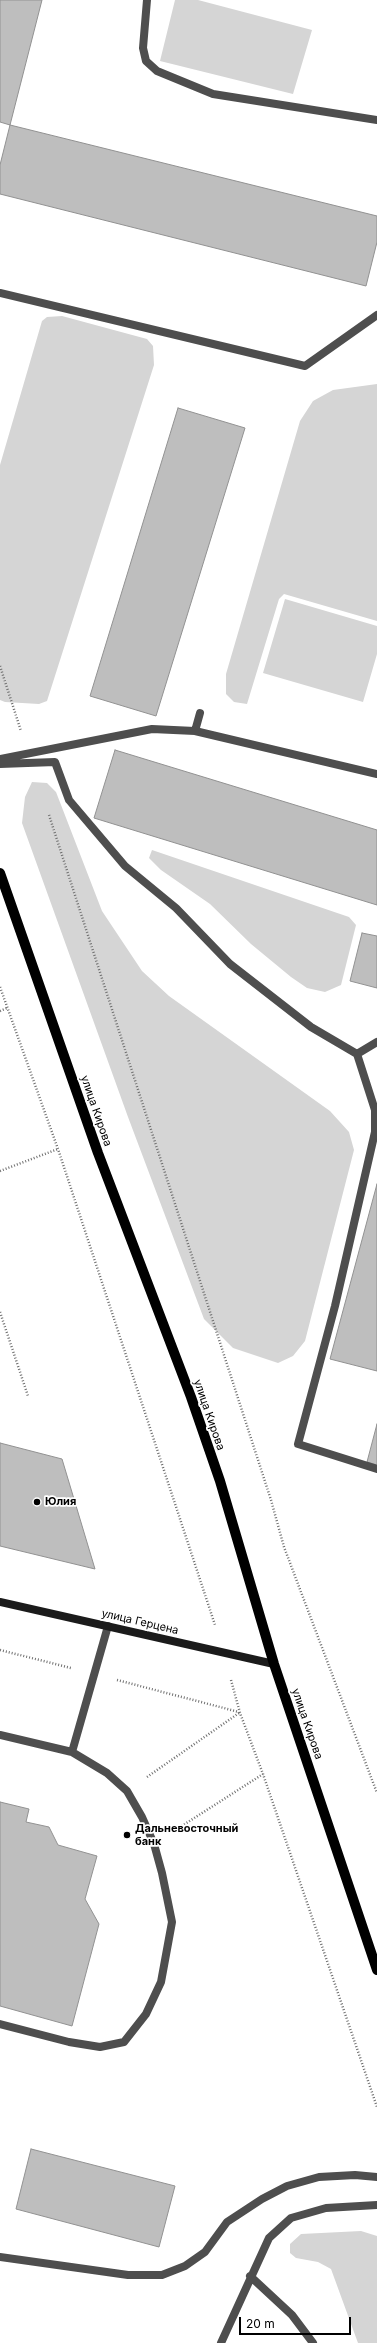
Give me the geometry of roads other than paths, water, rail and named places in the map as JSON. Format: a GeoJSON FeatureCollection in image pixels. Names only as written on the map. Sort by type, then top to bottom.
{"type":"FeatureCollection","features":[{"type":"Feature","properties":{"kind":"main road","name":"улица Кирова"},"geometry":{"type":"LineString","coordinates":[[0,873],[98,1154],[191,1397],[220,1481],[274,1664],[377,1970]]}},
{"type":"Feature","properties":{"kind":"main road","name":"улица Герцена"},"geometry":{"type":"LineString","coordinates":[[0,1602],[274,1664]]}},
{"type":"Feature","properties":{"kind":"lane"},"geometry":{"type":"LineString","coordinates":[[147,0],[143,48],[146,61],[157,71],[213,94],[377,120]]}},
{"type":"Feature","properties":{"kind":"lane"},"geometry":{"type":"LineString","coordinates":[[0,293],[305,366],[377,315]]}},
{"type":"Feature","properties":{"kind":"lane"},"geometry":{"type":"LineString","coordinates":[[195,731],[200,713]]}},
{"type":"Feature","properties":{"kind":"lane"},"geometry":{"type":"LineString","coordinates":[[0,759],[152,729],[195,731],[377,774]]}},
{"type":"Feature","properties":{"kind":"lane"},"geometry":{"type":"LineString","coordinates":[[0,764],[55,762],[69,800],[124,866],[176,908],[230,964],[311,1027],[357,1054],[375,1110],[375,1132],[335,1306],[298,1444],[377,1469]]}},
{"type":"Feature","properties":{"kind":"lane"},"geometry":{"type":"LineString","coordinates":[[357,1054],[377,1042]]}},
{"type":"Feature","properties":{"kind":"lane"},"geometry":{"type":"LineString","coordinates":[[72,1752],[108,1626]]}},
{"type":"Feature","properties":{"kind":"lane"},"geometry":{"type":"LineString","coordinates":[[0,1734],[72,1752],[107,1773],[127,1791],[142,1817],[154,1844],[162,1873],[172,1922],[161,1982],[146,2014],[124,2042],[100,2047],[92,2046],[69,2042],[0,2024]]}},
{"type":"Feature","properties":{"kind":"lane"},"geometry":{"type":"LineString","coordinates":[[0,2257],[128,2275],[162,2275],[185,2266],[204,2252],[227,2222],[262,2199],[287,2186],[319,2177],[355,2175],[377,2177]]}},
{"type":"Feature","properties":{"kind":"lane"},"geometry":{"type":"LineString","coordinates":[[221,2343],[250,2276],[269,2238],[291,2218],[326,2208],[377,2205]]}},
{"type":"Feature","properties":{"kind":"lane"},"geometry":{"type":"LineString","coordinates":[[250,2276],[292,2315],[313,2343]]}},
{"type":"Feature","properties":{"kind":"place","name":"Юлия"},"geometry":{"type":"Point","coordinates":[37,1502]}},
{"type":"Feature","properties":{"kind":"place","name":"Дальневосточный банк"},"geometry":{"type":"Point","coordinates":[127,1835]}}]}
